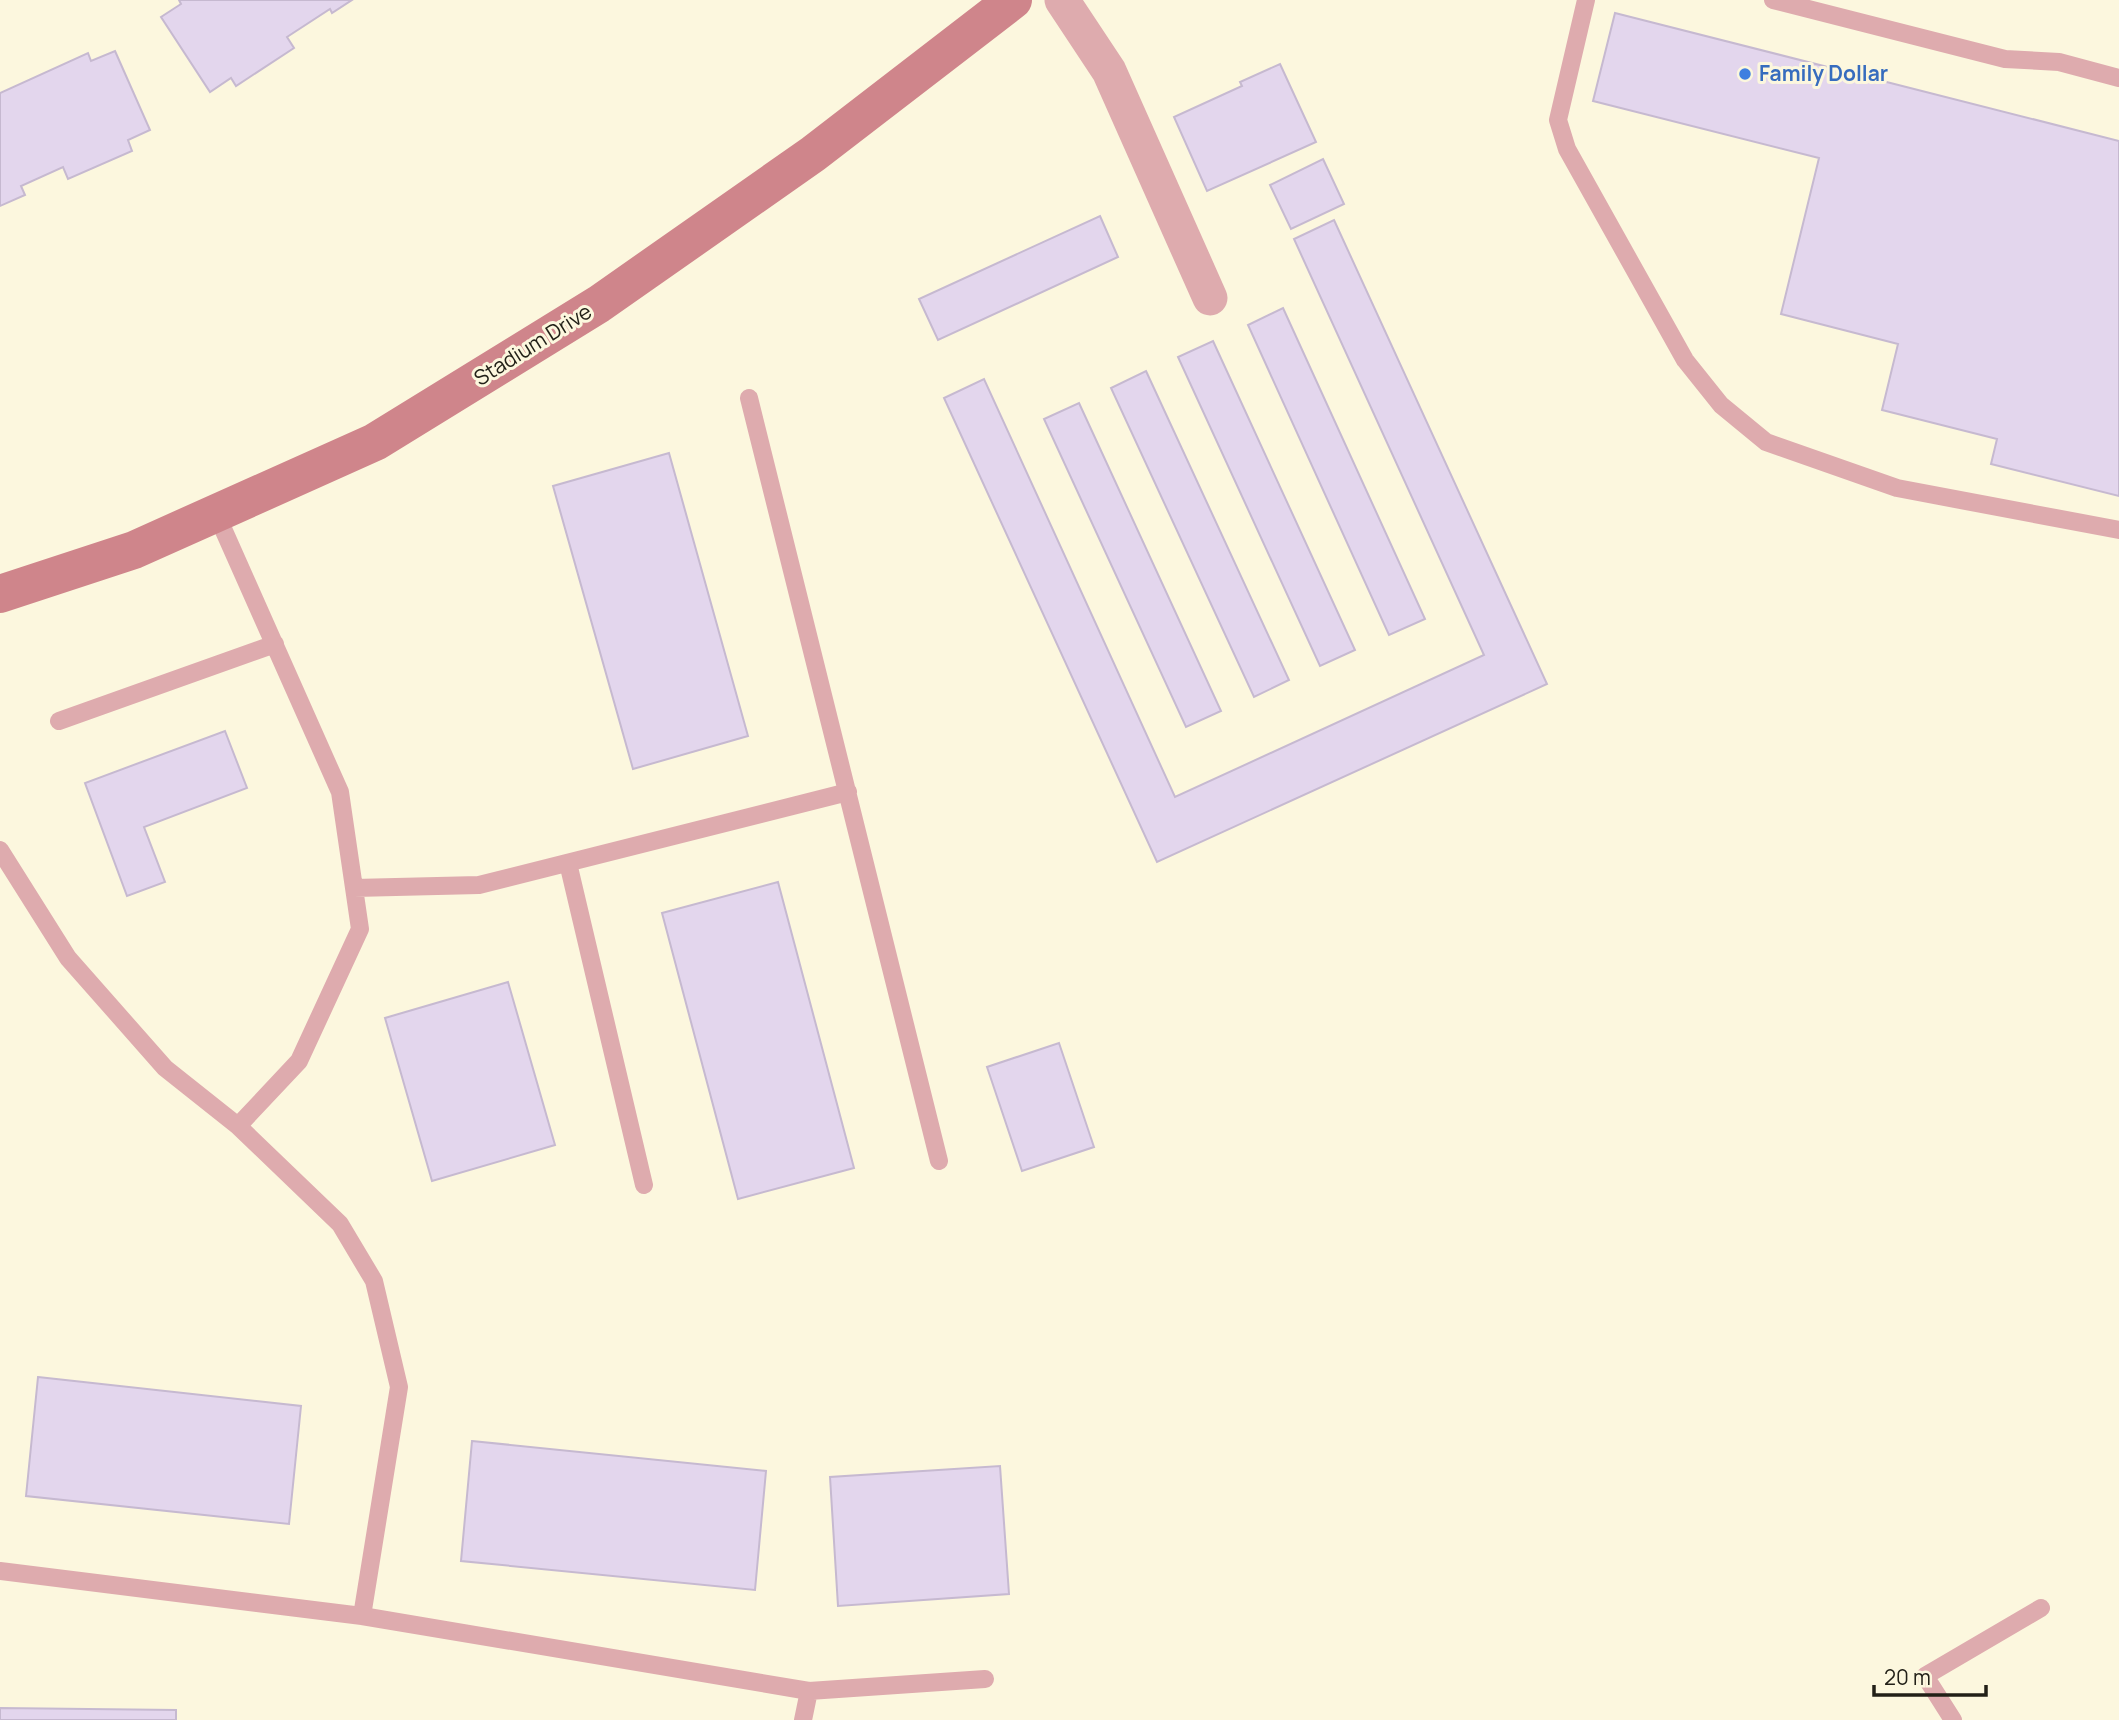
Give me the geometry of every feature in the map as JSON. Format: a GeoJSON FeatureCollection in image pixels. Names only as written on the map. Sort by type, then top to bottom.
{"type":"FeatureCollection","features":[{"type":"Feature","properties":{"kind":"street","name":"Stadium Drive"},"geometry":{"type":"LineString","coordinates":[[0,594],[134,550],[375,442],[599,304],[813,153],[1013,0]]}},
{"type":"Feature","properties":{"kind":"street"},"geometry":{"type":"LineString","coordinates":[[1062,0],[1109,71],[1210,298]]}},
{"type":"Feature","properties":{"kind":"lane"},"geometry":{"type":"LineString","coordinates":[[1586,0],[1558,120],[1567,149],[1685,360],[1721,405],[1766,442],[1897,488],[2119,530]]}},
{"type":"Feature","properties":{"kind":"lane"},"geometry":{"type":"LineString","coordinates":[[1773,0],[2005,59],[2059,62],[2119,78]]}},
{"type":"Feature","properties":{"kind":"lane"},"geometry":{"type":"LineString","coordinates":[[749,397],[939,1161]]}},
{"type":"Feature","properties":{"kind":"lane"},"geometry":{"type":"LineString","coordinates":[[216,513],[340,792],[360,929],[299,1061],[238,1126]]}},
{"type":"Feature","properties":{"kind":"lane"},"geometry":{"type":"LineString","coordinates":[[59,721],[275,644]]}},
{"type":"Feature","properties":{"kind":"lane"},"geometry":{"type":"LineString","coordinates":[[355,888],[479,885],[848,792]]}},
{"type":"Feature","properties":{"kind":"lane"},"geometry":{"type":"LineString","coordinates":[[0,850],[68,958],[165,1068],[238,1126],[340,1224],[374,1281],[399,1387],[362,1616]]}},
{"type":"Feature","properties":{"kind":"lane"},"geometry":{"type":"LineString","coordinates":[[568,863],[644,1185]]}},
{"type":"Feature","properties":{"kind":"lane"},"geometry":{"type":"LineString","coordinates":[[0,1571],[362,1616],[809,1691],[985,1679]]}},
{"type":"Feature","properties":{"kind":"lane"},"geometry":{"type":"LineString","coordinates":[[1954,1720],[1926,1676],[2041,1608]]}},
{"type":"Feature","properties":{"kind":"lane"},"geometry":{"type":"LineString","coordinates":[[803,1720],[809,1691]]}},
{"type":"Feature","properties":{"kind":"building"},"geometry":{"type":"Polygon","coordinates":[[[179,0],[352,0],[332,13],[330,9],[287,37],[294,48],[236,86],[231,78],[210,92],[161,17],[181,4],[179,0]]]}},
{"type":"Feature","properties":{"kind":"building"},"geometry":{"type":"Polygon","coordinates":[[[1615,13],[2119,141],[2119,496],[1991,464],[1997,439],[1882,410],[1898,344],[1781,314],[1819,158],[1593,101],[1615,13]]]}},
{"type":"Feature","properties":{"kind":"building"},"geometry":{"type":"Polygon","coordinates":[[[115,51],[150,130],[128,140],[132,151],[68,179],[63,167],[21,186],[25,195],[0,206],[0,93],[88,53],[91,61],[115,51]]]}},
{"type":"Feature","properties":{"kind":"building"},"geometry":{"type":"Polygon","coordinates":[[[1280,64],[1316,142],[1207,191],[1174,117],[1242,86],[1240,82],[1280,64]]]}},
{"type":"Feature","properties":{"kind":"building"},"geometry":{"type":"Polygon","coordinates":[[[1323,159],[1344,204],[1291,229],[1270,185],[1323,159]]]}},
{"type":"Feature","properties":{"kind":"building"},"geometry":{"type":"Polygon","coordinates":[[[1100,216],[1118,257],[938,340],[919,299],[1100,216]]]}},
{"type":"Feature","properties":{"kind":"building"},"geometry":{"type":"Polygon","coordinates":[[[1334,220],[1547,684],[1157,862],[944,398],[984,379],[1175,797],[1484,655],[1294,239],[1334,220]]]}},
{"type":"Feature","properties":{"kind":"building"},"geometry":{"type":"Polygon","coordinates":[[[1283,308],[1425,619],[1389,635],[1248,325],[1283,308]]]}},
{"type":"Feature","properties":{"kind":"building"},"geometry":{"type":"Polygon","coordinates":[[[1213,341],[1355,650],[1320,666],[1178,357],[1213,341]]]}},
{"type":"Feature","properties":{"kind":"building"},"geometry":{"type":"Polygon","coordinates":[[[1146,371],[1289,680],[1254,697],[1111,388],[1146,371]]]}},
{"type":"Feature","properties":{"kind":"building"},"geometry":{"type":"Polygon","coordinates":[[[1079,403],[1221,711],[1186,727],[1044,419],[1079,403]]]}},
{"type":"Feature","properties":{"kind":"building"},"geometry":{"type":"Polygon","coordinates":[[[669,453],[748,736],[633,769],[553,486],[669,453]]]}},
{"type":"Feature","properties":{"kind":"building"},"geometry":{"type":"Polygon","coordinates":[[[225,731],[247,788],[144,827],[165,882],[127,896],[85,783],[225,731]]]}},
{"type":"Feature","properties":{"kind":"building"},"geometry":{"type":"Polygon","coordinates":[[[778,882],[854,1168],[738,1199],[662,913],[778,882]]]}},
{"type":"Feature","properties":{"kind":"building"},"geometry":{"type":"Polygon","coordinates":[[[508,982],[555,1145],[432,1181],[385,1018],[508,982]]]}},
{"type":"Feature","properties":{"kind":"building"},"geometry":{"type":"Polygon","coordinates":[[[1059,1043],[1094,1147],[1022,1171],[987,1067],[1059,1043]]]}},
{"type":"Feature","properties":{"kind":"building"},"geometry":{"type":"Polygon","coordinates":[[[38,1377],[301,1406],[289,1524],[26,1496],[38,1377]]]}},
{"type":"Feature","properties":{"kind":"building"},"geometry":{"type":"Polygon","coordinates":[[[472,1441],[766,1471],[755,1590],[461,1561],[472,1441]]]}},
{"type":"Feature","properties":{"kind":"building"},"geometry":{"type":"Polygon","coordinates":[[[1000,1466],[1009,1594],[838,1606],[830,1477],[1000,1466]]]}},
{"type":"Feature","properties":{"kind":"building"},"geometry":{"type":"Polygon","coordinates":[[[0,1708],[176,1710],[176,1720],[0,1720],[0,1708]]]}},
{"type":"Feature","properties":{"kind":"place","name":"Family Dollar"},"geometry":{"type":"Point","coordinates":[1745,74]}}]}
